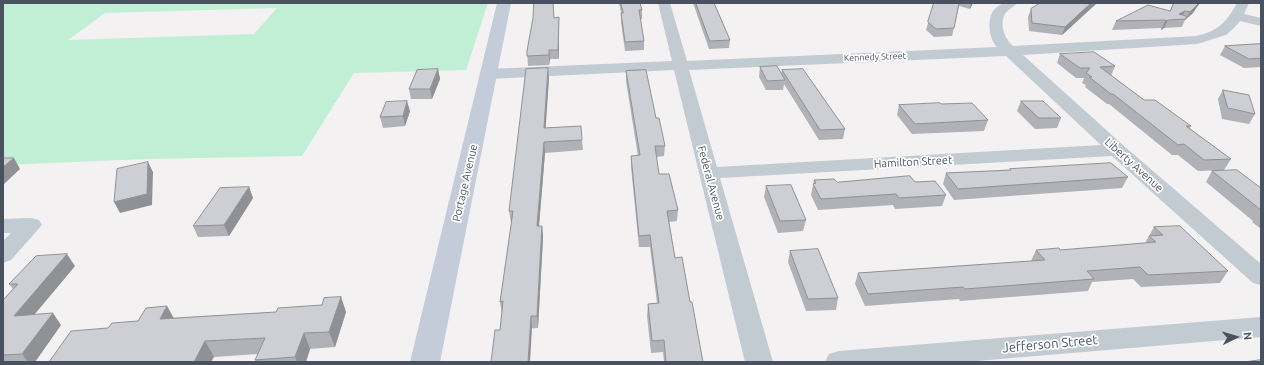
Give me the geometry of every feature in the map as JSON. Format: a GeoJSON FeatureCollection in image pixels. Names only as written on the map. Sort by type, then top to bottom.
{"type":"FeatureCollection","features":[{"type":"Feature","properties":{"kind":"street","name":"Portage Avenue"},"geometry":{"type":"LineString","coordinates":[[425,362],[504,3]]}},
{"type":"Feature","properties":{"kind":"street","name":"Federal Avenue"},"geometry":{"type":"LineString","coordinates":[[664,3],[759,362]]}},
{"type":"Feature","properties":{"kind":"street","name":"Liberty Avenue"},"geometry":{"type":"LineString","coordinates":[[1011,3],[999,12],[996,27],[1000,42],[1117,150],[1261,278]]}},
{"type":"Feature","properties":{"kind":"street","name":"Kennedy Street"},"geometry":{"type":"LineString","coordinates":[[489,74],[1009,51],[1197,40],[1214,36],[1229,28],[1240,10]]}},
{"type":"Feature","properties":{"kind":"street"},"geometry":{"type":"LineString","coordinates":[[1240,10],[1261,22]]}},
{"type":"Feature","properties":{"kind":"street","name":"Hamilton Street"},"geometry":{"type":"LineString","coordinates":[[709,174],[1117,150]]}},
{"type":"Feature","properties":{"kind":"street"},"geometry":{"type":"LineString","coordinates":[[3,226],[31,225],[3,254]]}},
{"type":"Feature","properties":{"kind":"street","name":"Jefferson Street"},"geometry":{"type":"LineString","coordinates":[[839,362],[1261,327]]}},
{"type":"Feature","properties":{"kind":"green space"},"geometry":{"type":"Polygon","coordinates":[[[3,3],[488,3],[466,70],[354,73],[302,156],[147,159],[3,165],[3,3]],[[277,8],[105,13],[68,40],[254,34],[277,8]]]}},
{"type":"Feature","properties":{"kind":"building"},"geometry":{"type":"Polygon","coordinates":[[[534,3],[553,3],[554,18],[559,17],[558,50],[549,50],[549,55],[527,56],[534,3]]]}},
{"type":"Feature","properties":{"kind":"building"},"geometry":{"type":"Polygon","coordinates":[[[621,3],[640,3],[642,10],[639,10],[644,41],[625,42],[621,3]]]}},
{"type":"Feature","properties":{"kind":"building"},"geometry":{"type":"Polygon","coordinates":[[[696,3],[714,3],[730,40],[710,41],[696,3]]]}},
{"type":"Feature","properties":{"kind":"building"},"geometry":{"type":"Polygon","coordinates":[[[934,3],[959,3],[954,28],[936,29],[928,22],[934,3]]]}},
{"type":"Feature","properties":{"kind":"building"},"geometry":{"type":"Polygon","coordinates":[[[1040,3],[1091,3],[1065,27],[1032,23],[1031,9],[1040,3]]]}},
{"type":"Feature","properties":{"kind":"building"},"geometry":{"type":"Polygon","coordinates":[[[1174,3],[1199,3],[1190,12],[1185,11],[1179,14],[1186,16],[1186,19],[1165,21],[1116,21],[1148,5],[1170,11],[1174,3]]]}},
{"type":"Feature","properties":{"kind":"building"},"geometry":{"type":"Polygon","coordinates":[[[1261,44],[1261,58],[1249,59],[1225,46],[1261,44]]]}},
{"type":"Feature","properties":{"kind":"building"},"geometry":{"type":"Polygon","coordinates":[[[1094,52],[1115,66],[1100,67],[1144,100],[1155,100],[1191,126],[1186,126],[1231,159],[1204,160],[1184,144],[1178,145],[1089,77],[1092,77],[1086,73],[1090,68],[1080,68],[1060,54],[1094,52]]]}},
{"type":"Feature","properties":{"kind":"building"},"geometry":{"type":"Polygon","coordinates":[[[777,66],[785,80],[767,81],[760,67],[777,66]]]}},
{"type":"Feature","properties":{"kind":"building"},"geometry":{"type":"Polygon","coordinates":[[[548,68],[544,128],[581,126],[582,140],[544,142],[537,226],[542,226],[537,316],[531,316],[528,362],[491,362],[495,330],[500,330],[503,301],[500,302],[513,211],[509,211],[526,69],[548,68]]]}},
{"type":"Feature","properties":{"kind":"building"},"geometry":{"type":"Polygon","coordinates":[[[438,69],[430,89],[409,89],[417,70],[438,69]]]}},
{"type":"Feature","properties":{"kind":"building"},"geometry":{"type":"Polygon","coordinates":[[[803,69],[845,129],[820,130],[782,70],[803,69]]]}},
{"type":"Feature","properties":{"kind":"building"},"geometry":{"type":"Polygon","coordinates":[[[646,70],[656,118],[659,118],[665,146],[655,146],[659,174],[669,174],[678,210],[667,211],[675,258],[682,257],[703,362],[666,362],[664,340],[652,341],[648,304],[659,303],[650,235],[639,236],[631,156],[640,155],[626,71],[646,70]]]}},
{"type":"Feature","properties":{"kind":"building"},"geometry":{"type":"Polygon","coordinates":[[[1223,90],[1249,95],[1255,114],[1228,108],[1223,90]]]}},
{"type":"Feature","properties":{"kind":"building"},"geometry":{"type":"Polygon","coordinates":[[[407,101],[403,116],[380,117],[386,102],[407,101]]]}},
{"type":"Feature","properties":{"kind":"building"},"geometry":{"type":"Polygon","coordinates":[[[1021,101],[1043,101],[1061,118],[1039,118],[1021,101]]]}},
{"type":"Feature","properties":{"kind":"building"},"geometry":{"type":"Polygon","coordinates":[[[972,103],[988,120],[915,124],[899,105],[972,103]]]}},
{"type":"Feature","properties":{"kind":"building"},"geometry":{"type":"Polygon","coordinates":[[[3,158],[14,158],[3,167],[3,158]]]}},
{"type":"Feature","properties":{"kind":"building"},"geometry":{"type":"Polygon","coordinates":[[[148,162],[147,194],[114,202],[117,169],[148,162]]]}},
{"type":"Feature","properties":{"kind":"building"},"geometry":{"type":"Polygon","coordinates":[[[1111,163],[1128,177],[958,189],[946,173],[1011,170],[1010,169],[1111,163]]]}},
{"type":"Feature","properties":{"kind":"building"},"geometry":{"type":"Polygon","coordinates":[[[1237,170],[1261,188],[1261,210],[1212,171],[1237,170]]]}},
{"type":"Feature","properties":{"kind":"building"},"geometry":{"type":"Polygon","coordinates":[[[910,176],[915,182],[935,181],[946,195],[899,198],[896,194],[821,199],[813,184],[816,183],[814,180],[834,179],[837,182],[910,176]]]}},
{"type":"Feature","properties":{"kind":"building"},"geometry":{"type":"Polygon","coordinates":[[[791,185],[806,220],[780,221],[766,186],[791,185]]]}},
{"type":"Feature","properties":{"kind":"building"},"geometry":{"type":"Polygon","coordinates":[[[249,187],[224,225],[193,226],[220,188],[249,187]]]}},
{"type":"Feature","properties":{"kind":"building"},"geometry":{"type":"Polygon","coordinates":[[[1180,226],[1228,271],[1148,275],[1140,267],[1087,271],[1094,279],[965,289],[963,287],[868,294],[858,273],[1045,260],[1036,250],[1059,248],[1060,250],[1156,242],[1149,236],[1163,235],[1154,227],[1180,226]]]}},
{"type":"Feature","properties":{"kind":"building"},"geometry":{"type":"Polygon","coordinates":[[[818,249],[838,298],[808,299],[790,251],[818,249]]]}},
{"type":"Feature","properties":{"kind":"building"},"geometry":{"type":"Polygon","coordinates":[[[67,254],[14,316],[53,313],[22,354],[3,355],[3,300],[18,284],[9,284],[36,256],[67,254]]]}},
{"type":"Feature","properties":{"kind":"building"},"geometry":{"type":"Polygon","coordinates":[[[341,297],[329,332],[304,333],[295,357],[255,360],[265,338],[205,341],[194,362],[49,362],[71,331],[108,328],[112,323],[138,321],[146,308],[167,306],[160,319],[276,312],[278,308],[322,305],[324,298],[341,297]]]}},
{"type":"Feature","properties":{"kind":"building"},"geometry":{"type":"Polygon","coordinates":[[[1261,360],[1261,362],[1245,362],[1261,360]]]}}]}
